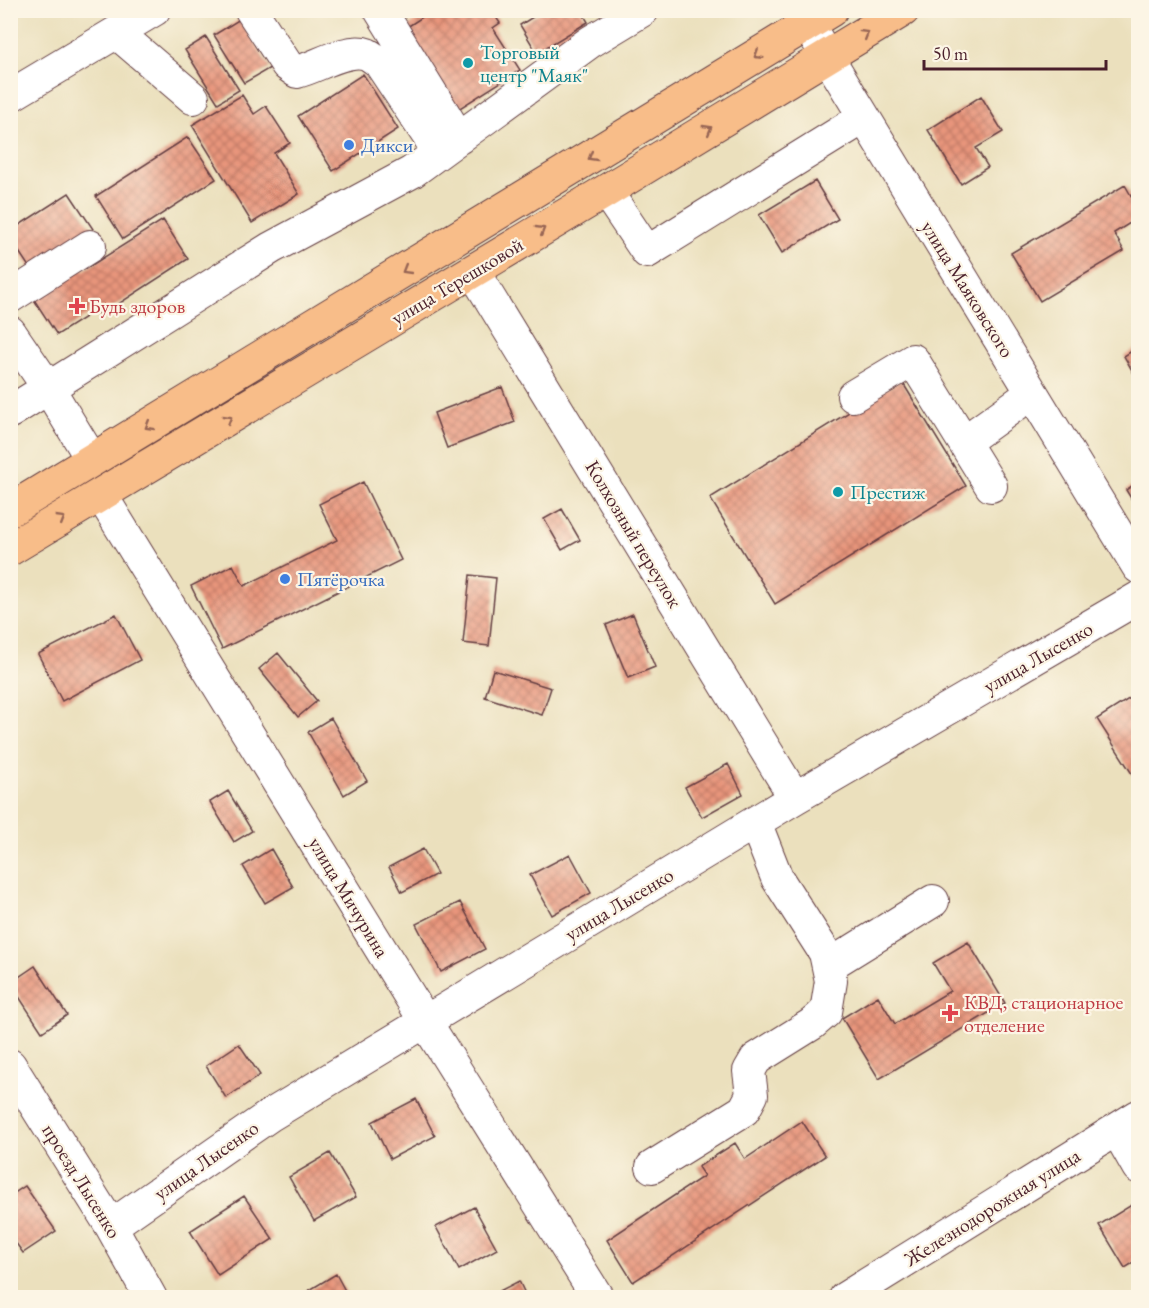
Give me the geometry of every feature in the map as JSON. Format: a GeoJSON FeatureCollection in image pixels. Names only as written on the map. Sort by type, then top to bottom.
{"type":"FeatureCollection","features":[{"type":"Feature","properties":{"kind":"highway","name":"улица Терешковой"},"geometry":{"type":"LineString","coordinates":[[10,549],[903,10]]}},
{"type":"Feature","properties":{"kind":"highway","name":"улица Терешковой"},"geometry":{"type":"LineString","coordinates":[[10,510],[813,15]]}},
{"type":"Feature","properties":{"kind":"street"},"geometry":{"type":"LineString","coordinates":[[10,96],[154,10]]}},
{"type":"Feature","properties":{"kind":"street"},"geometry":{"type":"LineString","coordinates":[[251,10],[287,65],[297,72],[311,69],[345,54],[366,54],[380,62],[449,145]]}},
{"type":"Feature","properties":{"kind":"street"},"geometry":{"type":"LineString","coordinates":[[380,10],[449,145]]}},
{"type":"Feature","properties":{"kind":"street"},"geometry":{"type":"LineString","coordinates":[[10,412],[271,248],[412,172],[590,42],[643,10]]}},
{"type":"Feature","properties":{"kind":"street","name":"улица Маяковского"},"geometry":{"type":"LineString","coordinates":[[813,15],[827,57],[1138,567]]}},
{"type":"Feature","properties":{"kind":"street"},"geometry":{"type":"LineString","coordinates":[[117,33],[193,98]]}},
{"type":"Feature","properties":{"kind":"street"},"geometry":{"type":"LineString","coordinates":[[606,191],[647,252],[863,118]]}},
{"type":"Feature","properties":{"kind":"street"},"geometry":{"type":"LineString","coordinates":[[10,297],[90,246]]}},
{"type":"Feature","properties":{"kind":"street","name":"Колхозный переулок"},"geometry":{"type":"LineString","coordinates":[[473,271],[795,798]]}},
{"type":"Feature","properties":{"kind":"street"},"geometry":{"type":"LineString","coordinates":[[10,332],[49,389],[92,460]]}},
{"type":"Feature","properties":{"kind":"street"},"geometry":{"type":"LineString","coordinates":[[853,396],[914,360],[991,486]]}},
{"type":"Feature","properties":{"kind":"street"},"geometry":{"type":"LineString","coordinates":[[964,442],[1032,393]]}},
{"type":"Feature","properties":{"kind":"street","name":"улица Мичурина"},"geometry":{"type":"LineString","coordinates":[[101,495],[598,1298]]}},
{"type":"Feature","properties":{"kind":"street","name":"улица Лысенко"},"geometry":{"type":"LineString","coordinates":[[111,1226],[269,1116],[795,798],[1138,598]]}},
{"type":"Feature","properties":{"kind":"street"},"geometry":{"type":"LineString","coordinates":[[652,1167],[744,1110],[752,1095],[749,1071],[756,1059],[812,1024],[826,1012],[831,981],[825,953],[777,878],[755,822]]}},
{"type":"Feature","properties":{"kind":"street"},"geometry":{"type":"LineString","coordinates":[[828,966],[933,902]]}},
{"type":"Feature","properties":{"kind":"street","name":"проезд Лысенко"},"geometry":{"type":"LineString","coordinates":[[10,1065],[111,1226],[151,1298]]}},
{"type":"Feature","properties":{"kind":"street"},"geometry":{"type":"LineString","coordinates":[[1128,1123],[1138,1167]]}},
{"type":"Feature","properties":{"kind":"street","name":"Железнодорожная улица"},"geometry":{"type":"LineString","coordinates":[[845,1298],[891,1286],[1128,1123]]}},
{"type":"Feature","properties":{"kind":"building","name":"Торговый центр \"Маяк\""},"geometry":{"type":"Polygon","coordinates":[[[433,10],[491,10],[500,23],[493,28],[520,70],[452,113],[407,27],[433,10]]]}},
{"type":"Feature","properties":{"kind":"building"},"geometry":{"type":"Polygon","coordinates":[[[544,10],[581,10],[588,22],[537,53],[520,25],[544,10]]]}},
{"type":"Feature","properties":{"kind":"building"},"geometry":{"type":"Polygon","coordinates":[[[240,19],[270,68],[244,83],[214,35],[240,19]]]}},
{"type":"Feature","properties":{"kind":"building"},"geometry":{"type":"Polygon","coordinates":[[[206,37],[239,90],[218,103],[185,50],[206,37]]]}},
{"type":"Feature","properties":{"kind":"building"},"geometry":{"type":"Polygon","coordinates":[[[363,74],[398,129],[333,171],[298,116],[363,74]]]}},
{"type":"Feature","properties":{"kind":"building"},"geometry":{"type":"Polygon","coordinates":[[[242,95],[254,114],[266,106],[290,143],[274,153],[299,194],[252,223],[192,125],[242,95]]]}},
{"type":"Feature","properties":{"kind":"building"},"geometry":{"type":"Polygon","coordinates":[[[981,96],[1003,132],[976,148],[988,167],[961,184],[928,130],[981,96]]]}},
{"type":"Feature","properties":{"kind":"building"},"geometry":{"type":"Polygon","coordinates":[[[188,137],[216,179],[123,239],[96,196],[188,137]]]}},
{"type":"Feature","properties":{"kind":"building"},"geometry":{"type":"Polygon","coordinates":[[[815,181],[838,219],[782,253],[759,215],[815,181]]]}},
{"type":"Feature","properties":{"kind":"building"},"geometry":{"type":"Polygon","coordinates":[[[1125,185],[1138,208],[1138,218],[1114,233],[1124,251],[1040,301],[1011,253],[1125,185]]]}},
{"type":"Feature","properties":{"kind":"building"},"geometry":{"type":"Polygon","coordinates":[[[69,193],[95,232],[33,273],[10,238],[10,231],[69,193]]]}},
{"type":"Feature","properties":{"kind":"building"},"geometry":{"type":"Polygon","coordinates":[[[163,220],[188,259],[100,316],[96,310],[57,335],[31,295],[79,263],[84,270],[163,220]]]}},
{"type":"Feature","properties":{"kind":"building"},"geometry":{"type":"Polygon","coordinates":[[[1138,347],[1138,381],[1124,356],[1138,347]]]}},
{"type":"Feature","properties":{"kind":"building","name":"Престиж"},"geometry":{"type":"Polygon","coordinates":[[[901,380],[966,486],[775,604],[710,498],[901,380]]]}},
{"type":"Feature","properties":{"kind":"building"},"geometry":{"type":"Polygon","coordinates":[[[502,387],[515,422],[447,448],[434,413],[502,387]]]}},
{"type":"Feature","properties":{"kind":"building"},"geometry":{"type":"Polygon","coordinates":[[[363,482],[401,560],[222,649],[191,586],[233,565],[244,586],[337,540],[319,504],[363,482]]]}},
{"type":"Feature","properties":{"kind":"building"},"geometry":{"type":"Polygon","coordinates":[[[1138,482],[1138,510],[1126,490],[1138,482]]]}},
{"type":"Feature","properties":{"kind":"building"},"geometry":{"type":"Polygon","coordinates":[[[562,509],[580,540],[562,550],[544,519],[562,509]]]}},
{"type":"Feature","properties":{"kind":"building"},"geometry":{"type":"Polygon","coordinates":[[[470,575],[496,578],[489,646],[463,643],[470,575]]]}},
{"type":"Feature","properties":{"kind":"building"},"geometry":{"type":"Polygon","coordinates":[[[116,614],[140,660],[62,701],[38,654],[116,614]]]}},
{"type":"Feature","properties":{"kind":"building"},"geometry":{"type":"Polygon","coordinates":[[[633,614],[655,667],[628,678],[606,625],[633,614]]]}},
{"type":"Feature","properties":{"kind":"building"},"geometry":{"type":"Polygon","coordinates":[[[278,653],[317,701],[298,717],[259,669],[278,653]]]}},
{"type":"Feature","properties":{"kind":"building"},"geometry":{"type":"Polygon","coordinates":[[[493,670],[551,688],[542,715],[485,697],[493,670]]]}},
{"type":"Feature","properties":{"kind":"building"},"geometry":{"type":"Polygon","coordinates":[[[1138,693],[1138,778],[1136,780],[1097,719],[1138,693]]]}},
{"type":"Feature","properties":{"kind":"building"},"geometry":{"type":"Polygon","coordinates":[[[331,718],[367,781],[344,795],[308,732],[331,718]]]}},
{"type":"Feature","properties":{"kind":"building"},"geometry":{"type":"Polygon","coordinates":[[[728,764],[743,794],[702,817],[685,787],[728,764]]]}},
{"type":"Feature","properties":{"kind":"building"},"geometry":{"type":"Polygon","coordinates":[[[228,791],[252,831],[234,842],[210,802],[228,791]]]}},
{"type":"Feature","properties":{"kind":"building"},"geometry":{"type":"Polygon","coordinates":[[[271,849],[293,887],[265,903],[243,866],[271,849]]]}},
{"type":"Feature","properties":{"kind":"building"},"geometry":{"type":"Polygon","coordinates":[[[423,849],[437,874],[402,892],[389,867],[423,849]]]}},
{"type":"Feature","properties":{"kind":"building"},"geometry":{"type":"Polygon","coordinates":[[[570,854],[591,893],[552,915],[530,875],[570,854]]]}},
{"type":"Feature","properties":{"kind":"building"},"geometry":{"type":"Polygon","coordinates":[[[460,902],[485,949],[441,972],[416,924],[460,902]]]}},
{"type":"Feature","properties":{"kind":"building","name":"КВД, стационарное отделение"},"geometry":{"type":"Polygon","coordinates":[[[968,942],[1005,1003],[879,1079],[842,1018],[878,996],[895,1024],[950,991],[933,963],[968,942]]]}},
{"type":"Feature","properties":{"kind":"building"},"geometry":{"type":"Polygon","coordinates":[[[35,966],[67,1015],[42,1032],[10,983],[35,966]]]}},
{"type":"Feature","properties":{"kind":"building"},"geometry":{"type":"Polygon","coordinates":[[[239,1044],[260,1075],[226,1098],[206,1066],[239,1044]]]}},
{"type":"Feature","properties":{"kind":"building"},"geometry":{"type":"Polygon","coordinates":[[[416,1099],[435,1136],[390,1159],[372,1122],[416,1099]]]}},
{"type":"Feature","properties":{"kind":"building"},"geometry":{"type":"Polygon","coordinates":[[[802,1121],[825,1156],[633,1282],[607,1240],[704,1176],[698,1167],[735,1143],[745,1159],[802,1121]]]}},
{"type":"Feature","properties":{"kind":"building"},"geometry":{"type":"Polygon","coordinates":[[[330,1153],[356,1197],[314,1221],[289,1177],[330,1153]]]}},
{"type":"Feature","properties":{"kind":"building"},"geometry":{"type":"Polygon","coordinates":[[[25,1186],[56,1231],[23,1253],[10,1235],[10,1196],[25,1186]]]}},
{"type":"Feature","properties":{"kind":"building"},"geometry":{"type":"Polygon","coordinates":[[[244,1196],[273,1239],[218,1275],[190,1231],[244,1196]]]}},
{"type":"Feature","properties":{"kind":"building"},"geometry":{"type":"Polygon","coordinates":[[[1138,1201],[1138,1260],[1125,1268],[1099,1225],[1138,1201]]]}},
{"type":"Feature","properties":{"kind":"building"},"geometry":{"type":"Polygon","coordinates":[[[474,1207],[497,1249],[459,1270],[436,1227],[474,1207]]]}},
{"type":"Feature","properties":{"kind":"building"},"geometry":{"type":"Polygon","coordinates":[[[336,1274],[349,1298],[306,1298],[303,1294],[336,1274]]]}},
{"type":"Feature","properties":{"kind":"building"},"geometry":{"type":"Polygon","coordinates":[[[519,1281],[527,1298],[486,1298],[519,1281]]]}},
{"type":"Feature","properties":{"kind":"place","name":"Торговый центр \"Маяк\""},"geometry":{"type":"Point","coordinates":[468,63]}},
{"type":"Feature","properties":{"kind":"place","name":"Дикси"},"geometry":{"type":"Point","coordinates":[349,145]}},
{"type":"Feature","properties":{"kind":"place","name":"Будь здоров"},"geometry":{"type":"Point","coordinates":[77,306]}},
{"type":"Feature","properties":{"kind":"place","name":"Престиж"},"geometry":{"type":"Point","coordinates":[838,492]}},
{"type":"Feature","properties":{"kind":"place","name":"Пятёрочка"},"geometry":{"type":"Point","coordinates":[285,579]}},
{"type":"Feature","properties":{"kind":"place","name":"КВД, стационарное отделение"},"geometry":{"type":"Point","coordinates":[950,1013]}}]}
